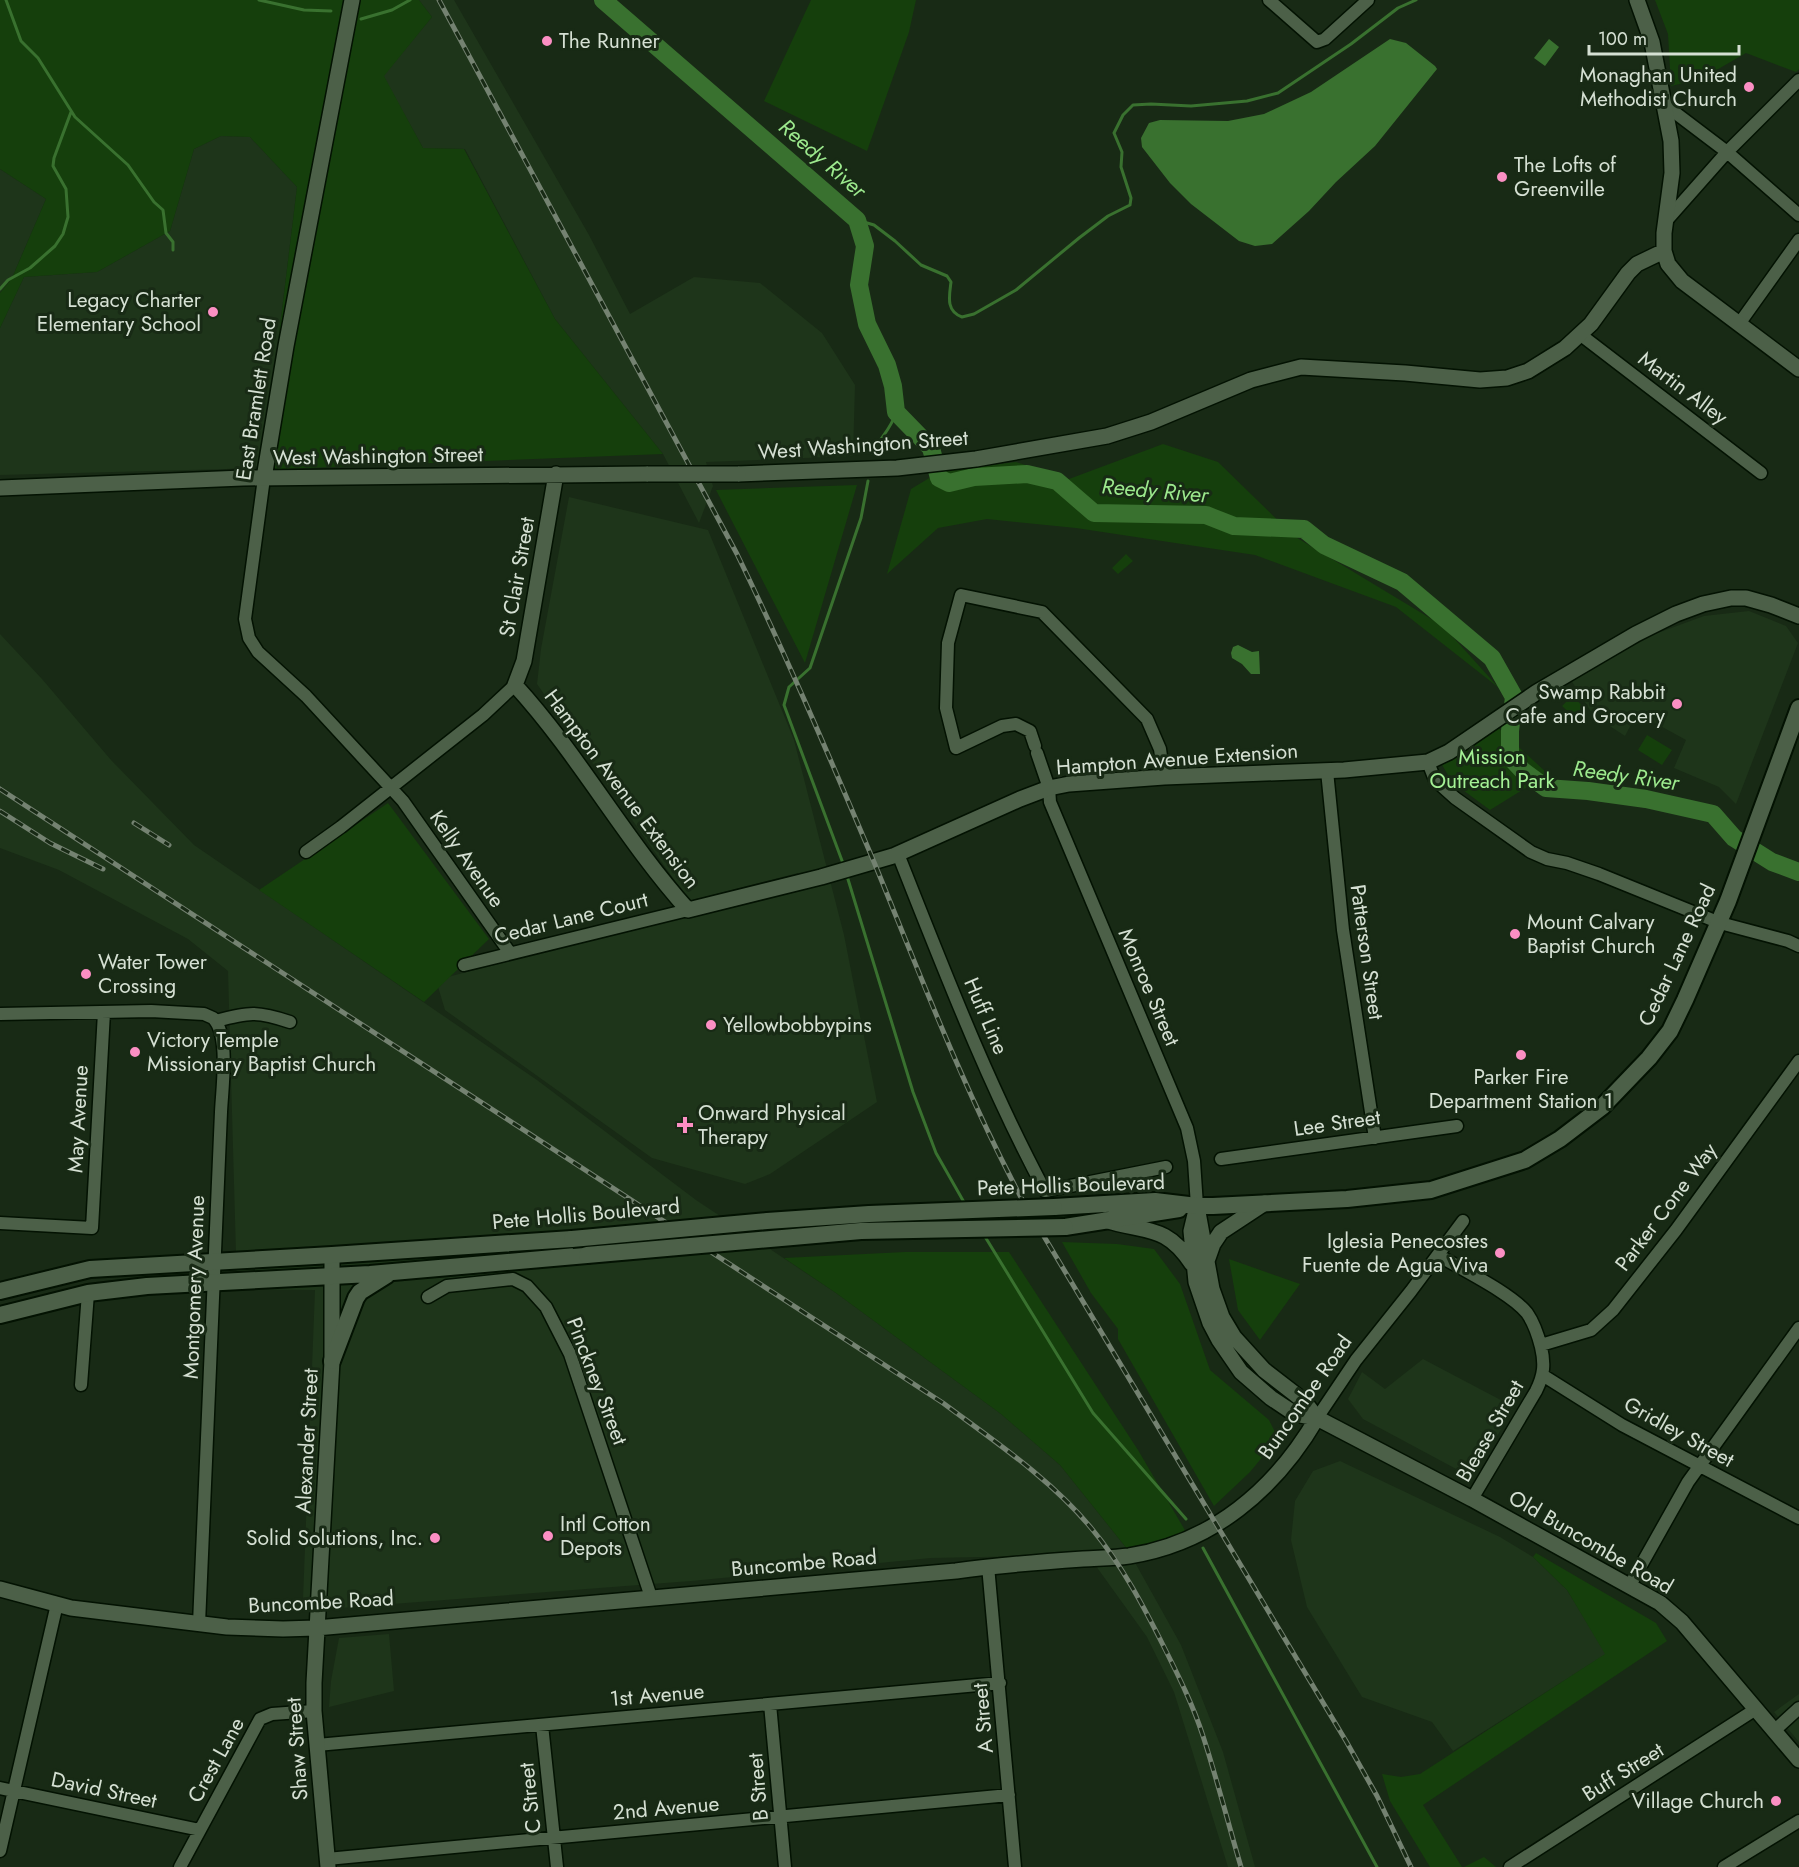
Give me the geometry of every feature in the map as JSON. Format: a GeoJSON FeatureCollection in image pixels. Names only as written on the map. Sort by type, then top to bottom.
{"type":"FeatureCollection","features":[{"type":"Feature","properties":{"kind":"main road","name":"Cedar Lane Road"},"geometry":{"type":"LineString","coordinates":[[1197,1206],[1347,1199],[1431,1190],[1525,1160],[1560,1139],[1602,1107],[1650,1058],[1670,1031],[1720,923],[1799,708]]}},
{"type":"Feature","properties":{"kind":"main road","name":"Pete Hollis Boulevard"},"geometry":{"type":"LineString","coordinates":[[0,1291],[90,1269],[332,1256],[572,1239],[790,1219],[1155,1201],[1197,1206]]}},
{"type":"Feature","properties":{"kind":"main road","name":"Pete Hollis Boulevard"},"geometry":{"type":"LineString","coordinates":[[0,1315],[88,1293],[147,1286],[397,1271],[861,1231],[1065,1227],[1197,1206]]}},
{"type":"Feature","properties":{"kind":"main road"},"geometry":{"type":"LineString","coordinates":[[332,1361],[350,1309],[360,1292],[382,1277],[397,1271]]}},
{"type":"Feature","properties":{"kind":"street","name":"East Bramlett Road"},"geometry":{"type":"LineString","coordinates":[[352,0],[288,334],[264,478],[245,619],[249,638],[258,652],[306,696],[391,788]]}},
{"type":"Feature","properties":{"kind":"street"},"geometry":{"type":"LineString","coordinates":[[1269,0],[1317,42],[1325,39],[1368,0]]}},
{"type":"Feature","properties":{"kind":"street"},"geometry":{"type":"LineString","coordinates":[[1637,0],[1652,42],[1672,153],[1664,251],[1668,264],[1682,281],[1799,369]]}},
{"type":"Feature","properties":{"kind":"street"},"geometry":{"type":"LineString","coordinates":[[1666,220],[1726,152],[1799,80]]}},
{"type":"Feature","properties":{"kind":"street"},"geometry":{"type":"LineString","coordinates":[[1665,105],[1726,152],[1799,215]]}},
{"type":"Feature","properties":{"kind":"street"},"geometry":{"type":"LineString","coordinates":[[1739,324],[1799,240]]}},
{"type":"Feature","properties":{"kind":"street","name":"West Washington Street"},"geometry":{"type":"LineString","coordinates":[[0,488],[264,478],[738,474],[880,469],[976,459],[1107,436],[1151,422],[1259,377],[1301,367],[1480,380],[1507,378],[1528,371],[1581,335],[1636,264],[1664,251]]}},
{"type":"Feature","properties":{"kind":"street","name":"Martin Alley"},"geometry":{"type":"LineString","coordinates":[[1581,335],[1761,473]]}},
{"type":"Feature","properties":{"kind":"street","name":"St Clair Street"},"geometry":{"type":"LineString","coordinates":[[515,685],[524,662],[556,474]]}},
{"type":"Feature","properties":{"kind":"street","name":"Monroe Street"},"geometry":{"type":"LineString","coordinates":[[1164,777],[1160,749],[1147,719],[1042,612],[961,596],[948,643],[946,708],[956,748],[1002,726],[1016,724],[1030,731],[1049,788],[1050,801],[1187,1128],[1194,1161],[1197,1206]]}},
{"type":"Feature","properties":{"kind":"street","name":"Hampton Avenue Extension"},"geometry":{"type":"LineString","coordinates":[[306,852],[391,788],[493,706],[515,685],[545,720],[664,883],[688,910],[898,854],[1049,788],[1069,784],[1164,777],[1327,771],[1428,762],[1449,752],[1530,697],[1636,634],[1676,614],[1703,604],[1731,598],[1746,598],[1799,616]]}},
{"type":"Feature","properties":{"kind":"street"},"geometry":{"type":"LineString","coordinates":[[1428,762],[1435,780],[1455,798],[1531,852],[1599,874],[1720,923],[1799,946]]}},
{"type":"Feature","properties":{"kind":"street","name":"Patterson Street"},"geometry":{"type":"LineString","coordinates":[[1327,771],[1343,930],[1375,1138]]}},
{"type":"Feature","properties":{"kind":"street","name":"Kelly Avenue"},"geometry":{"type":"LineString","coordinates":[[391,788],[403,801],[510,953]]}},
{"type":"Feature","properties":{"kind":"street","name":"Huff Line"},"geometry":{"type":"LineString","coordinates":[[898,854],[1006,1112],[1045,1191],[1166,1167]]}},
{"type":"Feature","properties":{"kind":"street","name":"Cedar Lane Court"},"geometry":{"type":"LineString","coordinates":[[464,965],[688,910]]}},
{"type":"Feature","properties":{"kind":"street"},"geometry":{"type":"LineString","coordinates":[[0,1014],[151,1011],[204,1014],[216,1021],[246,1012],[266,1014],[290,1022]]}},
{"type":"Feature","properties":{"kind":"street","name":"May Avenue"},"geometry":{"type":"LineString","coordinates":[[0,1223],[92,1228],[104,1012]]}},
{"type":"Feature","properties":{"kind":"street","name":"Montgomery Avenue"},"geometry":{"type":"LineString","coordinates":[[199,1624],[223,1053],[221,1030],[216,1021]]}},
{"type":"Feature","properties":{"kind":"street","name":"Parker Cone Way"},"geometry":{"type":"LineString","coordinates":[[1541,1345],[1591,1330],[1613,1310],[1676,1230],[1799,1061]]}},
{"type":"Feature","properties":{"kind":"street","name":"Lee Street"},"geometry":{"type":"LineString","coordinates":[[1221,1159],[1457,1126]]}},
{"type":"Feature","properties":{"kind":"street"},"geometry":{"type":"LineString","coordinates":[[1201,1264],[1221,1232],[1265,1203]]}},
{"type":"Feature","properties":{"kind":"street","name":"Old Buncombe Road"},"geometry":{"type":"LineString","coordinates":[[1197,1206],[1191,1231],[1201,1264],[1196,1282],[1210,1323],[1241,1372],[1271,1398],[1295,1414],[1317,1418],[1472,1499],[1660,1604],[1682,1622],[1799,1760]]}},
{"type":"Feature","properties":{"kind":"street","name":"Old Buncombe Road"},"geometry":{"type":"LineString","coordinates":[[1106,1220],[1131,1228],[1160,1232],[1173,1239],[1201,1264]]}},
{"type":"Feature","properties":{"kind":"street","name":"Buncombe Road"},"geometry":{"type":"LineString","coordinates":[[0,1589],[71,1608],[199,1624],[283,1629],[316,1628],[651,1596],[956,1571],[988,1566],[1129,1556],[1158,1550],[1190,1539],[1225,1520],[1280,1471],[1304,1440],[1356,1360],[1463,1221]]}},
{"type":"Feature","properties":{"kind":"street","name":"Blease Street"},"geometry":{"type":"LineString","coordinates":[[1438,1255],[1518,1303],[1531,1319],[1545,1362],[1544,1376],[1472,1499]]}},
{"type":"Feature","properties":{"kind":"street","name":"Alexander Street"},"geometry":{"type":"LineString","coordinates":[[316,1628],[332,1361],[332,1256]]}},
{"type":"Feature","properties":{"kind":"street","name":"Pinckney Street"},"geometry":{"type":"LineString","coordinates":[[428,1297],[447,1286],[513,1279],[527,1286],[546,1307],[570,1354],[651,1596]]}},
{"type":"Feature","properties":{"kind":"street"},"geometry":{"type":"LineString","coordinates":[[81,1385],[88,1293]]}},
{"type":"Feature","properties":{"kind":"street"},"geometry":{"type":"LineString","coordinates":[[1629,1585],[1699,1466],[1799,1328]]}},
{"type":"Feature","properties":{"kind":"street","name":"Gridley Street"},"geometry":{"type":"LineString","coordinates":[[1544,1376],[1623,1425],[1799,1518]]}},
{"type":"Feature","properties":{"kind":"street","name":"A Street"},"geometry":{"type":"LineString","coordinates":[[988,1566],[1015,1867]]}},
{"type":"Feature","properties":{"kind":"street"},"geometry":{"type":"LineString","coordinates":[[0,1851],[57,1604]]}},
{"type":"Feature","properties":{"kind":"street","name":"Shaw Street"},"geometry":{"type":"LineString","coordinates":[[316,1628],[314,1711],[327,1863]]}},
{"type":"Feature","properties":{"kind":"street","name":"1st Avenue"},"geometry":{"type":"LineString","coordinates":[[317,1745],[1000,1683]]}},
{"type":"Feature","properties":{"kind":"street","name":"B Street"},"geometry":{"type":"LineString","coordinates":[[770,1704],[785,1867]]}},
{"type":"Feature","properties":{"kind":"street"},"geometry":{"type":"LineString","coordinates":[[1775,1730],[1799,1708]]}},
{"type":"Feature","properties":{"kind":"street","name":"Buff Street"},"geometry":{"type":"LineString","coordinates":[[1510,1867],[1756,1709]]}},
{"type":"Feature","properties":{"kind":"street","name":"Crest Lane"},"geometry":{"type":"LineString","coordinates":[[180,1867],[260,1719],[272,1714],[314,1711]]}},
{"type":"Feature","properties":{"kind":"street","name":"C Street"},"geometry":{"type":"LineString","coordinates":[[542,1725],[557,1867]]}},
{"type":"Feature","properties":{"kind":"street","name":"David Street"},"geometry":{"type":"LineString","coordinates":[[0,1788],[200,1830]]}},
{"type":"Feature","properties":{"kind":"street","name":"2nd Avenue"},"geometry":{"type":"LineString","coordinates":[[327,1863],[554,1838],[1009,1795]]}},
{"type":"Feature","properties":{"kind":"street"},"geometry":{"type":"LineString","coordinates":[[1724,1867],[1799,1821]]}},
{"type":"Feature","properties":{"kind":"shaded area"},"geometry":{"type":"Polygon","coordinates":[[[419,0],[454,0],[589,235],[630,314],[694,277],[760,283],[822,333],[855,385],[853,456],[706,462],[713,486],[699,523],[663,454],[555,319],[465,149],[423,148],[383,76],[432,17],[419,0]]]}},
{"type":"Feature","properties":{"kind":"shaded area"},"geometry":{"type":"Polygon","coordinates":[[[1390,39],[1406,43],[1437,69],[1375,146],[1272,244],[1255,246],[1239,241],[1191,204],[1170,183],[1142,147],[1141,138],[1149,123],[1160,120],[1228,121],[1264,114],[1311,92],[1390,39]]]}},
{"type":"Feature","properties":{"kind":"shaded area"},"geometry":{"type":"Polygon","coordinates":[[[1549,39],[1559,47],[1545,66],[1534,58],[1549,39]]]}},
{"type":"Feature","properties":{"kind":"shaded area"},"geometry":{"type":"Polygon","coordinates":[[[221,136],[250,137],[297,187],[263,466],[0,475],[0,328],[24,277],[97,272],[170,231],[194,149],[221,136]]]}},
{"type":"Feature","properties":{"kind":"shaded area"},"geometry":{"type":"Polygon","coordinates":[[[0,169],[46,199],[12,278],[0,293],[0,169]]]}},
{"type":"Feature","properties":{"kind":"shaded area"},"geometry":{"type":"Polygon","coordinates":[[[569,497],[708,530],[794,740],[844,935],[877,1102],[770,1174],[745,1184],[652,1158],[445,1010],[436,980],[796,888],[798,873],[689,901],[537,684],[541,649],[569,497]]]}},
{"type":"Feature","properties":{"kind":"shaded area"},"geometry":{"type":"Polygon","coordinates":[[[1749,611],[1786,626],[1798,643],[1736,804],[1719,787],[1674,768],[1686,740],[1637,713],[1625,736],[1593,715],[1571,680],[1655,634],[1704,616],[1749,611]]]}},
{"type":"Feature","properties":{"kind":"shaded area"},"geometry":{"type":"Polygon","coordinates":[[[0,634],[111,760],[194,845],[537,1080],[696,1200],[836,1293],[1001,1414],[1060,1465],[1128,1550],[1181,1645],[1223,1752],[1255,1867],[1228,1867],[1174,1692],[1147,1637],[1088,1555],[931,1558],[691,1581],[301,1611],[315,1290],[237,1289],[228,971],[188,939],[59,870],[0,848],[0,634]]]}},
{"type":"Feature","properties":{"kind":"shaded area"},"geometry":{"type":"Polygon","coordinates":[[[1238,645],[1252,652],[1259,651],[1260,674],[1251,674],[1242,664],[1232,658],[1233,647],[1238,645]]]}},
{"type":"Feature","properties":{"kind":"shaded area"},"geometry":{"type":"Polygon","coordinates":[[[1423,1359],[1514,1407],[1473,1478],[1363,1419],[1348,1399],[1362,1372],[1385,1389],[1423,1359]]]}},
{"type":"Feature","properties":{"kind":"shaded area"},"geometry":{"type":"Polygon","coordinates":[[[1340,1461],[1500,1537],[1533,1557],[1567,1590],[1606,1654],[1453,1751],[1432,1722],[1362,1697],[1307,1607],[1291,1540],[1295,1501],[1313,1471],[1340,1461]]]}},
{"type":"Feature","properties":{"kind":"shaded area"},"geometry":{"type":"Polygon","coordinates":[[[389,1634],[394,1691],[329,1707],[339,1638],[389,1634]]]}},
{"type":"Feature","properties":{"kind":"shaded area"},"geometry":{"type":"Polygon","coordinates":[[[1799,1694],[1799,1742],[1774,1712],[1799,1694]]]}},
{"type":"Feature","properties":{"kind":"green space"},"geometry":{"type":"Polygon","coordinates":[[[0,0],[419,0],[432,17],[384,76],[423,148],[464,149],[555,319],[663,454],[280,469],[263,466],[297,187],[250,137],[221,136],[194,149],[170,231],[97,272],[24,277],[0,328],[0,293],[12,278],[46,199],[0,169],[0,0]]]}},
{"type":"Feature","properties":{"kind":"green space"},"geometry":{"type":"Polygon","coordinates":[[[811,0],[916,0],[909,32],[867,151],[764,101],[811,0]]]}},
{"type":"Feature","properties":{"kind":"green space"},"geometry":{"type":"Polygon","coordinates":[[[1655,0],[1799,0],[1799,69],[1796,72],[1746,53],[1701,79],[1671,86],[1668,34],[1655,0]]]}},
{"type":"Feature","properties":{"kind":"green space"},"geometry":{"type":"Polygon","coordinates":[[[1163,444],[1218,462],[1294,536],[1443,626],[1499,688],[1396,607],[1255,555],[1076,528],[987,519],[938,528],[887,574],[911,489],[941,471],[1016,462],[1069,479],[1163,444]]]}},
{"type":"Feature","properties":{"kind":"green space"},"geometry":{"type":"Polygon","coordinates":[[[857,485],[805,663],[716,490],[857,485]]]}},
{"type":"Feature","properties":{"kind":"green space"},"geometry":{"type":"Polygon","coordinates":[[[1126,554],[1133,561],[1118,574],[1112,568],[1126,554]]]}},
{"type":"Feature","properties":{"kind":"green space"},"geometry":{"type":"Polygon","coordinates":[[[1572,696],[1587,710],[1577,720],[1562,706],[1572,696]]]}},
{"type":"Feature","properties":{"kind":"green space","name":"Mission Outreach Park"},"geometry":{"type":"Polygon","coordinates":[[[1496,726],[1548,774],[1490,810],[1452,782],[1441,763],[1496,726]]]}},
{"type":"Feature","properties":{"kind":"green space"},"geometry":{"type":"Polygon","coordinates":[[[1647,735],[1672,750],[1662,765],[1638,750],[1647,735]]]}},
{"type":"Feature","properties":{"kind":"green space"},"geometry":{"type":"Polygon","coordinates":[[[388,803],[489,939],[424,1002],[259,890],[388,803]]]}},
{"type":"Feature","properties":{"kind":"green space"},"geometry":{"type":"Polygon","coordinates":[[[1062,1242],[1117,1244],[1154,1249],[1180,1284],[1210,1370],[1269,1420],[1278,1438],[1250,1472],[1214,1506],[1118,1339],[1118,1329],[1091,1293],[1062,1242]]]}},
{"type":"Feature","properties":{"kind":"green space"},"geometry":{"type":"Polygon","coordinates":[[[905,1252],[1009,1252],[1138,1450],[1186,1532],[1128,1550],[1060,1465],[1001,1414],[836,1293],[784,1258],[905,1252]]]}},
{"type":"Feature","properties":{"kind":"green space"},"geometry":{"type":"Polygon","coordinates":[[[1229,1259],[1300,1284],[1260,1340],[1238,1310],[1229,1259]]]}},
{"type":"Feature","properties":{"kind":"green space"},"geometry":{"type":"Polygon","coordinates":[[[1536,1553],[1656,1623],[1667,1641],[1423,1805],[1462,1867],[1430,1867],[1390,1801],[1382,1774],[1401,1777],[1420,1774],[1605,1654],[1567,1590],[1533,1557],[1536,1553]]]}},
{"type":"Feature","properties":{"kind":"green space"},"geometry":{"type":"Polygon","coordinates":[[[1484,1857],[1496,1867],[1464,1867],[1484,1857]]]}},
{"type":"Feature","properties":{"kind":"waterway"},"geometry":{"type":"LineString","coordinates":[[6,0],[21,41],[38,58],[75,117],[128,165],[154,202],[163,210],[166,233],[173,242],[173,250]]}},
{"type":"Feature","properties":{"kind":"waterway"},"geometry":{"type":"LineString","coordinates":[[259,0],[304,10],[331,11]]}},
{"type":"Feature","properties":{"kind":"waterway"},"geometry":{"type":"LineString","coordinates":[[361,19],[392,10],[410,0]]}},
{"type":"Feature","properties":{"kind":"waterway","name":"Reedy River"},"geometry":{"type":"LineString","coordinates":[[603,0],[857,220],[865,246],[859,285],[867,324],[887,365],[893,386],[896,412],[931,448],[939,478],[949,483],[974,477],[1027,474],[1057,481],[1094,513],[1206,515],[1234,526],[1304,529],[1324,545],[1402,582],[1492,658],[1514,697],[1510,757],[1523,771],[1546,788],[1646,799],[1713,814],[1734,838],[1772,862],[1799,872]]}},
{"type":"Feature","properties":{"kind":"waterway"},"geometry":{"type":"LineString","coordinates":[[857,220],[874,225],[921,265],[947,276],[951,282],[950,303],[953,311],[962,317],[974,314],[1016,290],[1108,216],[1130,205],[1131,198],[1121,167],[1122,152],[1114,133],[1123,115],[1133,105],[1191,106],[1247,101],[1278,93],[1351,44],[1398,8],[1416,0]]}},
{"type":"Feature","properties":{"kind":"waterway"},"geometry":{"type":"LineString","coordinates":[[0,289],[8,280],[30,268],[55,246],[63,234],[68,217],[66,189],[53,166],[71,112]]}},
{"type":"Feature","properties":{"kind":"waterway"},"geometry":{"type":"LineString","coordinates":[[872,453],[892,423],[896,412]]}},
{"type":"Feature","properties":{"kind":"waterway"},"geometry":{"type":"LineString","coordinates":[[844,866],[784,705],[789,687],[810,668],[861,518],[868,481]]}},
{"type":"Feature","properties":{"kind":"waterway"},"geometry":{"type":"LineString","coordinates":[[847,876],[913,1092],[936,1153],[965,1204]]}},
{"type":"Feature","properties":{"kind":"waterway"},"geometry":{"type":"LineString","coordinates":[[984,1235],[1093,1413],[1186,1519]]}},
{"type":"Feature","properties":{"kind":"waterway"},"geometry":{"type":"LineString","coordinates":[[1203,1548],[1377,1867]]}},
{"type":"Feature","properties":{"kind":"railway"},"geometry":{"type":"LineString","coordinates":[[439,0],[737,554],[824,745],[963,1077],[1024,1203],[1346,1741],[1377,1796],[1411,1867]]}},
{"type":"Feature","properties":{"kind":"railway"},"geometry":{"type":"LineString","coordinates":[[0,789],[943,1403],[1040,1477],[1076,1511],[1103,1543],[1132,1587],[1157,1633],[1186,1691],[1199,1725],[1241,1867]]}},
{"type":"Feature","properties":{"kind":"railway"},"geometry":{"type":"LineString","coordinates":[[0,811],[50,843],[103,869]]}},
{"type":"Feature","properties":{"kind":"railway"},"geometry":{"type":"LineString","coordinates":[[134,823],[169,845]]}},
{"type":"Feature","properties":{"kind":"place","name":"The Runner"},"geometry":{"type":"Point","coordinates":[547,41]}},
{"type":"Feature","properties":{"kind":"place","name":"Monaghan United Methodist Church"},"geometry":{"type":"Point","coordinates":[1749,87]}},
{"type":"Feature","properties":{"kind":"place","name":"The Lofts of Greenville"},"geometry":{"type":"Point","coordinates":[1502,177]}},
{"type":"Feature","properties":{"kind":"place","name":"Legacy Charter Elementary School"},"geometry":{"type":"Point","coordinates":[213,312]}},
{"type":"Feature","properties":{"kind":"place","name":"Swamp Rabbit Cafe and Grocery"},"geometry":{"type":"Point","coordinates":[1677,704]}},
{"type":"Feature","properties":{"kind":"place","name":"Mount Calvary Baptist Church"},"geometry":{"type":"Point","coordinates":[1515,934]}},
{"type":"Feature","properties":{"kind":"place","name":"Water Tower Crossing"},"geometry":{"type":"Point","coordinates":[86,974]}},
{"type":"Feature","properties":{"kind":"place","name":"Yellowbobbypins"},"geometry":{"type":"Point","coordinates":[711,1025]}},
{"type":"Feature","properties":{"kind":"place","name":"Victory Temple Missionary Baptist Church"},"geometry":{"type":"Point","coordinates":[135,1052]}},
{"type":"Feature","properties":{"kind":"place","name":"Parker Fire Department Station 1"},"geometry":{"type":"Point","coordinates":[1521,1055]}},
{"type":"Feature","properties":{"kind":"place","name":"Onward Physical Therapy"},"geometry":{"type":"Point","coordinates":[685,1125]}},
{"type":"Feature","properties":{"kind":"place","name":"Iglesia Penecostes Fuente de Agua Viva"},"geometry":{"type":"Point","coordinates":[1500,1253]}},
{"type":"Feature","properties":{"kind":"place","name":"Intl Cotton Depots"},"geometry":{"type":"Point","coordinates":[548,1536]}},
{"type":"Feature","properties":{"kind":"place","name":"Solid Solutions, Inc."},"geometry":{"type":"Point","coordinates":[435,1538]}},
{"type":"Feature","properties":{"kind":"place","name":"Village Church"},"geometry":{"type":"Point","coordinates":[1776,1801]}}]}
